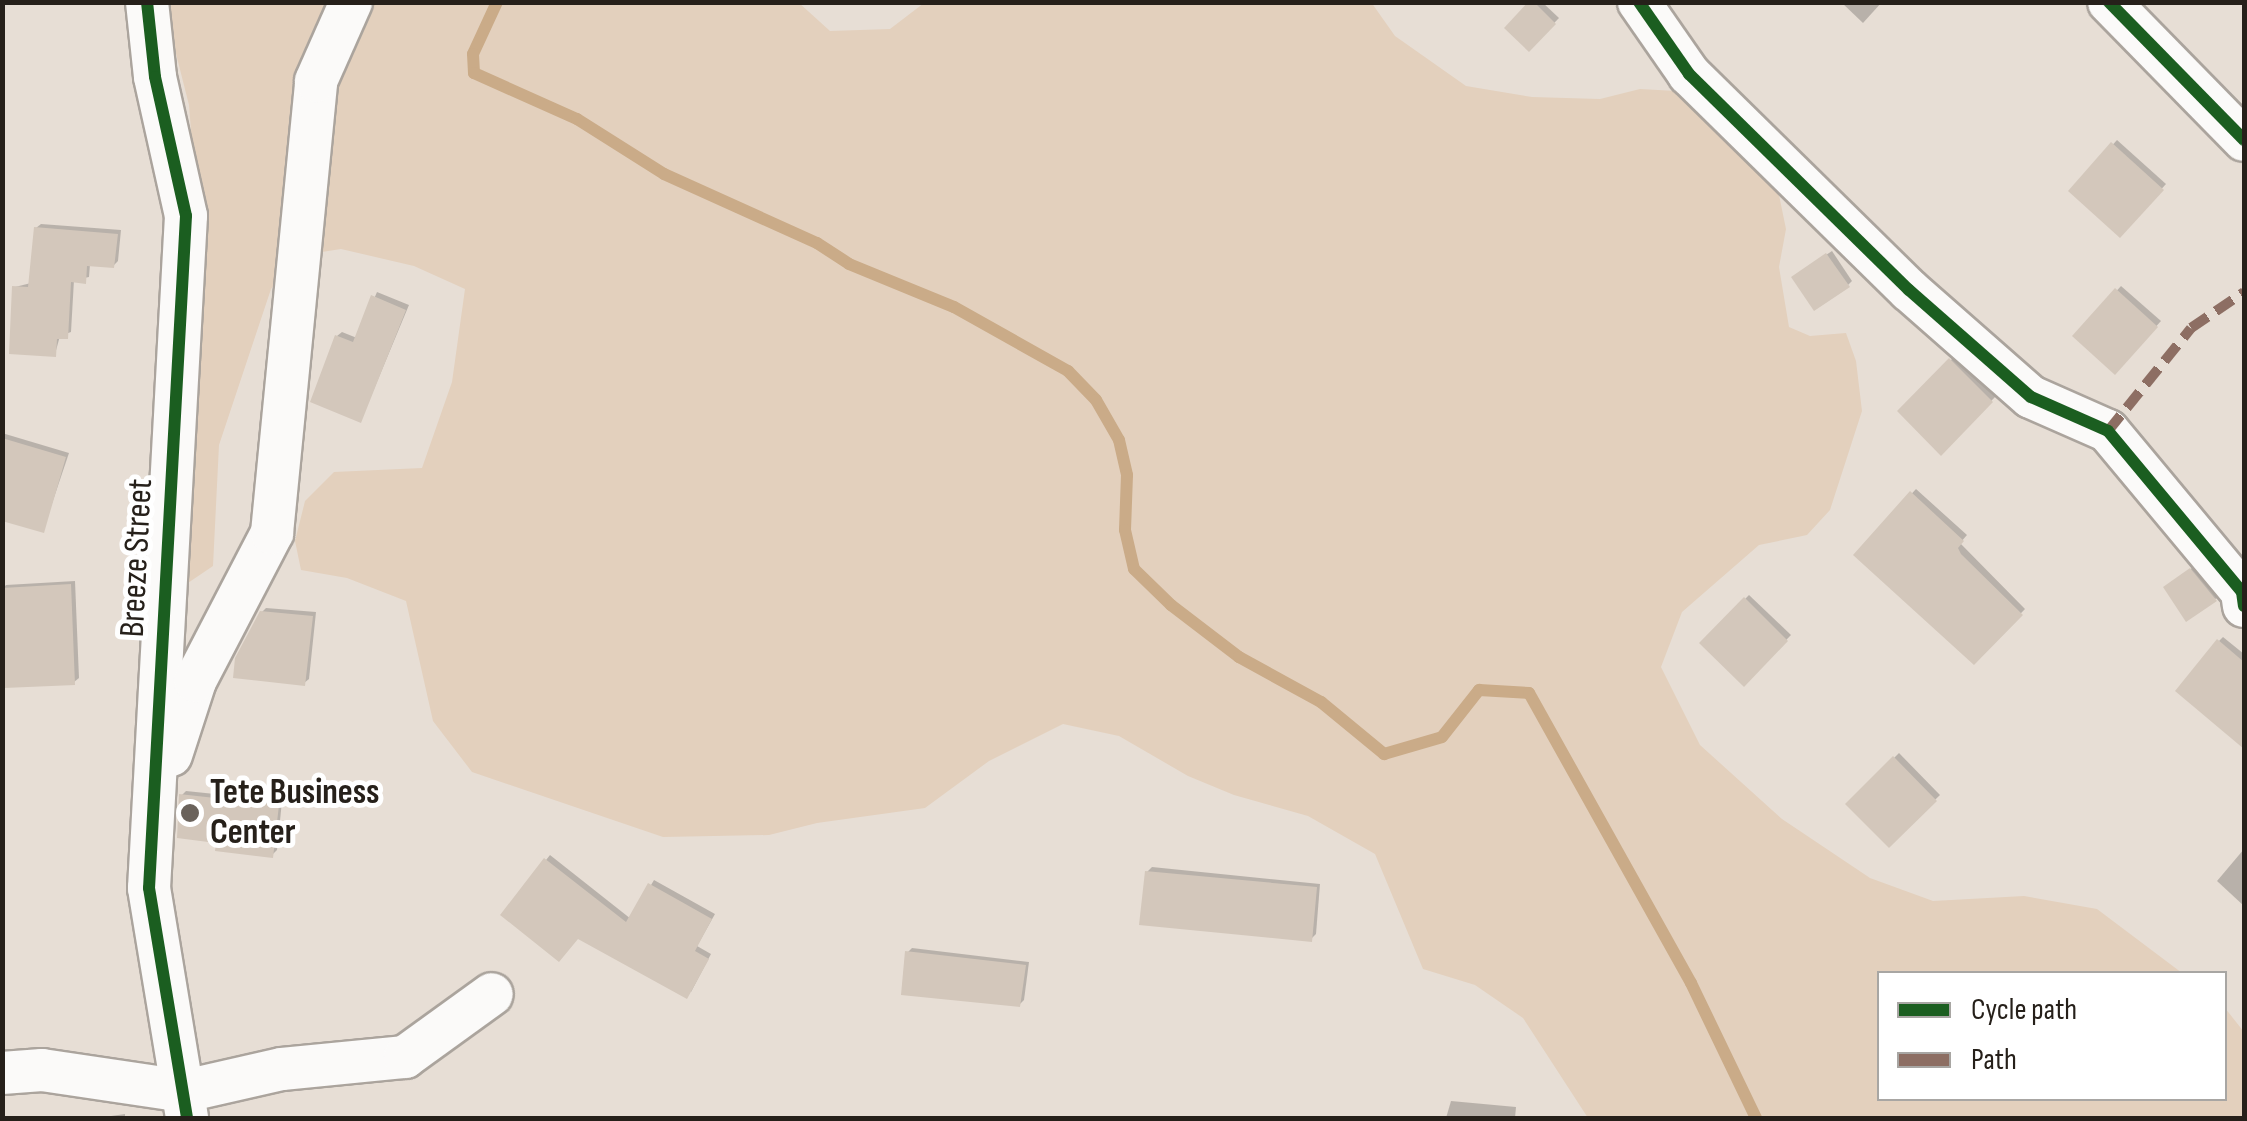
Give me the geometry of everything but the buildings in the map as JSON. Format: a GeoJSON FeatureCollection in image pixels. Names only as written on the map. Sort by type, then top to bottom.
{"type":"FeatureCollection","features":[{"type":"Feature","properties":{"kind":"street","name":"Breeze Street"},"geometry":{"type":"LineString","coordinates":[[147,2],[154,77],[186,216],[149,888],[186,1105]]}},
{"type":"Feature","properties":{"kind":"street"},"geometry":{"type":"LineString","coordinates":[[152,810],[194,681],[272,532],[316,81],[351,2]]}},
{"type":"Feature","properties":{"kind":"street"},"geometry":{"type":"LineString","coordinates":[[1639,2],[1690,74],[1908,290],[2031,397],[2108,431],[2242,592],[2244,606]]}},
{"type":"Feature","properties":{"kind":"street"},"geometry":{"type":"LineString","coordinates":[[2109,2],[2244,140]]}},
{"type":"Feature","properties":{"kind":"street"},"geometry":{"type":"LineString","coordinates":[[2,1073],[42,1070],[186,1105],[282,1069],[404,1057],[492,994]]}},
{"type":"Feature","properties":{"kind":"shaded area"},"geometry":{"type":"Polygon","coordinates":[[[171,2],[798,2],[830,31],[890,29],[924,3],[1371,2],[1395,36],[1466,86],[1532,97],[1600,99],[1640,89],[1676,91],[1779,195],[1786,229],[1779,267],[1789,327],[1810,336],[1846,333],[1856,361],[1862,411],[1830,510],[1807,535],[1759,545],[1682,612],[1661,667],[1700,745],[1782,819],[1870,878],[1933,901],[2024,896],[2097,909],[2179,971],[1877,971],[1877,1101],[2227,1101],[2227,1011],[2244,1032],[2244,1118],[1588,1118],[1523,1018],[1475,985],[1423,969],[1375,854],[1308,816],[1234,795],[1188,776],[1119,736],[1063,724],[989,761],[925,808],[817,823],[769,835],[663,837],[472,772],[433,721],[406,601],[347,578],[301,570],[295,541],[305,501],[334,472],[422,468],[452,382],[465,289],[414,266],[341,249],[296,256],[271,289],[219,445],[213,566],[182,587],[197,208],[189,105],[171,34],[171,2]]]}},
{"type":"Feature","properties":{"kind":"waterway"},"geometry":{"type":"LineString","coordinates":[[497,2],[473,54],[474,73],[577,119],[664,174],[817,243],[849,264],[954,307],[1068,371],[1096,400],[1119,440],[1127,475],[1125,530],[1134,569],[1171,605],[1239,657],[1321,702],[1384,754],[1442,737],[1479,690],[1529,693],[1691,983],[1756,1118]]}},
{"type":"Feature","properties":{"kind":"marked path"},"geometry":{"type":"LineString","coordinates":[[2108,431],[2191,328],[2244,292]]}},
{"type":"Feature","properties":{"kind":"cycle path"},"geometry":{"type":"LineString","coordinates":[[147,2],[155,77],[186,216],[149,888],[187,1118]]}},
{"type":"Feature","properties":{"kind":"cycle path"},"geometry":{"type":"LineString","coordinates":[[1639,2],[1689,74],[1909,290],[2031,397],[2108,431],[2242,592],[2244,606]]}},
{"type":"Feature","properties":{"kind":"cycle path"},"geometry":{"type":"LineString","coordinates":[[2109,2],[2244,140]]}},
{"type":"Feature","properties":{"kind":"place","name":"Tete Business Center"},"geometry":{"type":"Point","coordinates":[190,813]}}]}
